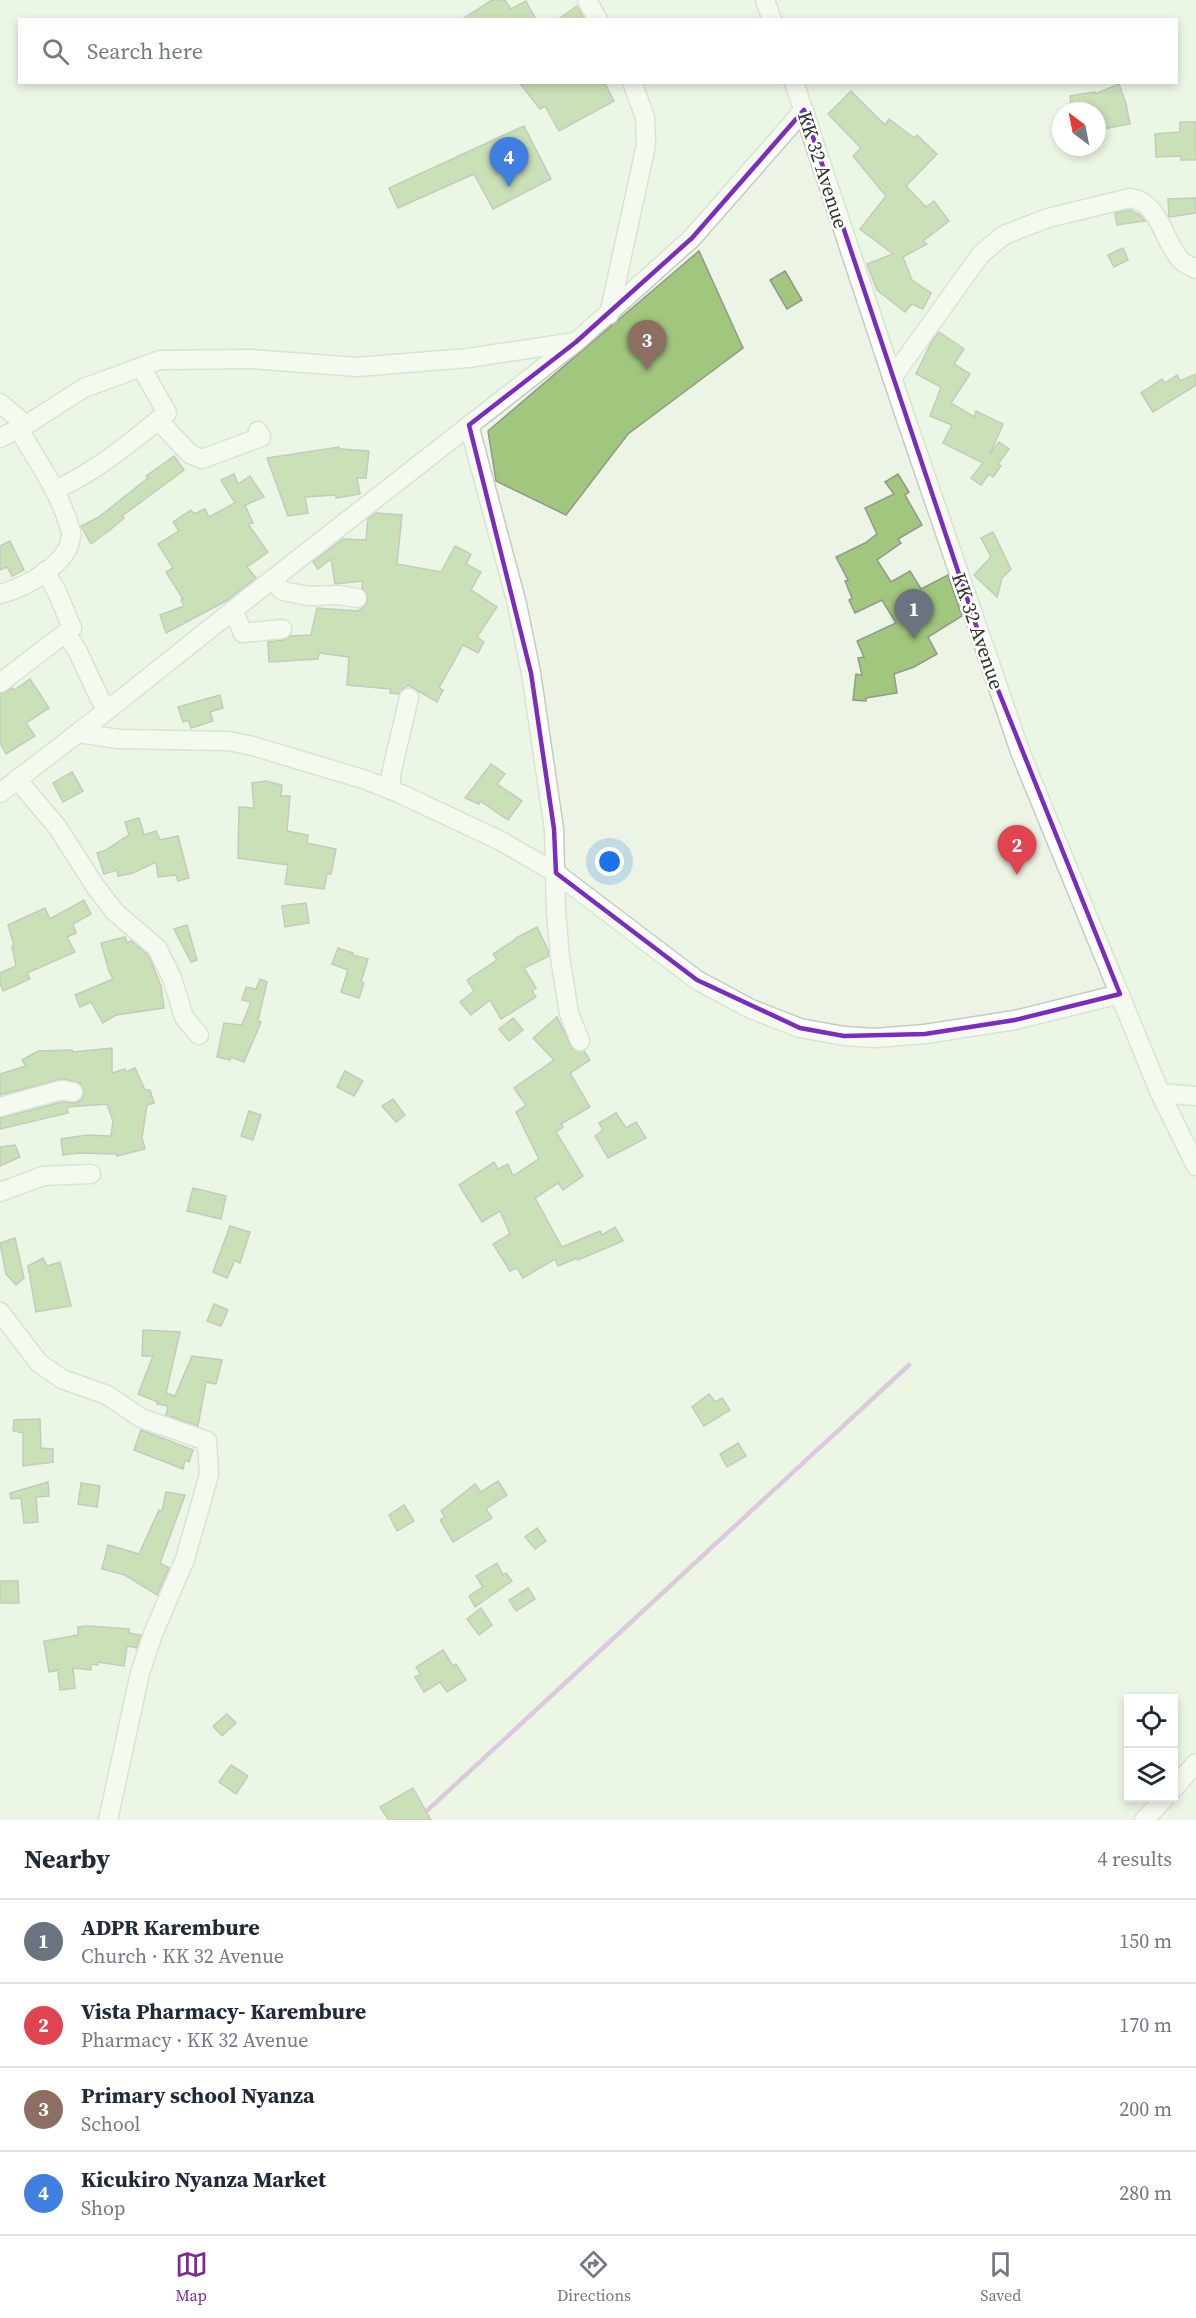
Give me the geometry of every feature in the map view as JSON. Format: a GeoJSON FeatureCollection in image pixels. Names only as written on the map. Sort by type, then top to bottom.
{"type":"FeatureCollection","features":[{"type":"Feature","properties":{"kind":"street"},"geometry":{"type":"LineString","coordinates":[[587,0],[597,18]]}},
{"type":"Feature","properties":{"kind":"street"},"geometry":{"type":"LineString","coordinates":[[765,0],[771,18]]}},
{"type":"Feature","properties":{"kind":"street"},"geometry":{"type":"LineString","coordinates":[[609,315],[646,145],[645,117],[633,84]]}},
{"type":"Feature","properties":{"kind":"street","name":"KK 32 Avenue"},"geometry":{"type":"LineString","coordinates":[[795,84],[892,378],[1021,754],[1161,1093],[1196,1166]]}},
{"type":"Feature","properties":{"kind":"street"},"geometry":{"type":"LineString","coordinates":[[0,793],[609,315],[692,238],[804,110]]}},
{"type":"Feature","properties":{"kind":"street"},"geometry":{"type":"LineString","coordinates":[[892,378],[981,254],[1004,235],[1048,218],[1130,198],[1137,199],[1144,202],[1162,225],[1180,260],[1196,269]]}},
{"type":"Feature","properties":{"kind":"street"},"geometry":{"type":"LineString","coordinates":[[0,438],[84,388],[160,360],[251,359],[357,368],[468,358],[576,342]]}},
{"type":"Feature","properties":{"kind":"street"},"geometry":{"type":"LineString","coordinates":[[55,490],[80,478],[115,455],[167,413],[141,367]]}},
{"type":"Feature","properties":{"kind":"street"},"geometry":{"type":"LineString","coordinates":[[0,403],[22,426],[60,500],[72,535],[66,551],[32,582],[0,594]]}},
{"type":"Feature","properties":{"kind":"street"},"geometry":{"type":"LineString","coordinates":[[158,420],[190,454],[202,459],[261,437],[258,431]]}},
{"type":"Feature","properties":{"kind":"street"},"geometry":{"type":"LineString","coordinates":[[469,425],[517,604],[531,673],[554,829],[556,912],[564,985],[569,1013],[580,1041]]}},
{"type":"Feature","properties":{"kind":"street"},"geometry":{"type":"LineString","coordinates":[[0,683],[72,628],[57,592],[45,571]]}},
{"type":"Feature","properties":{"kind":"street"},"geometry":{"type":"LineString","coordinates":[[271,580],[284,591],[308,596],[339,595],[357,598]]}},
{"type":"Feature","properties":{"kind":"street"},"geometry":{"type":"LineString","coordinates":[[233,610],[243,633],[282,629]]}},
{"type":"Feature","properties":{"kind":"street"},"geometry":{"type":"LineString","coordinates":[[66,633],[77,650],[100,700]]}},
{"type":"Feature","properties":{"kind":"street"},"geometry":{"type":"LineString","coordinates":[[391,790],[391,774],[409,698]]}},
{"type":"Feature","properties":{"kind":"street"},"geometry":{"type":"LineString","coordinates":[[78,733],[129,740],[228,741],[253,746],[391,790],[501,842],[556,873],[697,980],[751,1009],[800,1028],[844,1036],[875,1038],[925,1034],[1015,1020],[1120,994]]}},
{"type":"Feature","properties":{"kind":"street"},"geometry":{"type":"LineString","coordinates":[[17,779],[57,828],[115,912],[157,948],[172,978],[184,1017],[199,1035]]}},
{"type":"Feature","properties":{"kind":"street"},"geometry":{"type":"LineString","coordinates":[[0,1107],[61,1089],[73,1092]]}},
{"type":"Feature","properties":{"kind":"street"},"geometry":{"type":"LineString","coordinates":[[1161,1093],[1196,1096]]}},
{"type":"Feature","properties":{"kind":"street"},"geometry":{"type":"LineString","coordinates":[[0,1192],[43,1176],[91,1174]]}},
{"type":"Feature","properties":{"kind":"street"},"geometry":{"type":"LineString","coordinates":[[0,1312],[39,1363],[62,1379],[106,1395],[141,1418],[207,1441],[209,1475],[184,1558],[140,1672],[108,1820]]}},
{"type":"Feature","properties":{"kind":"street"},"geometry":{"type":"LineString","coordinates":[[1178,1783],[1196,1763]]}},
{"type":"Feature","properties":{"kind":"street"},"geometry":{"type":"LineString","coordinates":[[1144,1820],[1160,1802]]}},
{"type":"Feature","properties":{"kind":"highlighted area"},"geometry":{"type":"Polygon","coordinates":[[[804,110],[996,685],[1120,994],[1015,1020],[925,1034],[844,1036],[800,1028],[697,980],[556,873],[554,829],[531,673],[469,425],[576,342],[692,238],[804,110]]]}},
{"type":"Feature","properties":{"kind":"building"},"geometry":{"type":"Polygon","coordinates":[[[492,0],[505,0],[511,9],[526,1],[535,18],[464,18],[492,0]]]}},
{"type":"Feature","properties":{"kind":"building"},"geometry":{"type":"Polygon","coordinates":[[[577,6],[584,18],[560,18],[577,6]]]}},
{"type":"Feature","properties":{"kind":"building"},"geometry":{"type":"Polygon","coordinates":[[[521,84],[605,84],[614,101],[559,131],[545,106],[540,109],[521,84]]]}},
{"type":"Feature","properties":{"kind":"building"},"geometry":{"type":"Polygon","coordinates":[[[1119,84],[1130,124],[1106,128],[1106,102],[1071,102],[1070,96],[1095,92],[1095,94],[1119,84]]]}},
{"type":"Feature","properties":{"kind":"building"},"geometry":{"type":"Polygon","coordinates":[[[851,91],[885,125],[889,119],[914,138],[917,135],[937,154],[906,186],[926,207],[934,201],[949,221],[923,241],[927,244],[903,257],[912,280],[931,293],[923,309],[912,304],[905,312],[877,290],[867,264],[893,254],[860,229],[886,196],[853,156],[861,148],[828,114],[851,91]]]}},
{"type":"Feature","properties":{"kind":"building"},"geometry":{"type":"Polygon","coordinates":[[[1180,122],[1196,122],[1196,160],[1181,160],[1181,156],[1156,157],[1155,134],[1180,132],[1180,122]]]}},
{"type":"Feature","properties":{"kind":"building"},"geometry":{"type":"Polygon","coordinates":[[[524,126],[551,179],[493,209],[474,174],[398,208],[389,188],[524,126]]]}},
{"type":"Feature","properties":{"kind":"building"},"geometry":{"type":"Polygon","coordinates":[[[1196,198],[1196,213],[1169,217],[1168,199],[1196,198]]]}},
{"type":"Feature","properties":{"kind":"building"},"geometry":{"type":"Polygon","coordinates":[[[1130,210],[1140,215],[1145,221],[1117,225],[1115,213],[1130,210]]]}},
{"type":"Feature","properties":{"kind":"building"},"geometry":{"type":"Polygon","coordinates":[[[1123,248],[1128,260],[1114,267],[1108,255],[1123,248]]]}},
{"type":"Feature","properties":{"kind":"building"},"geometry":{"type":"Polygon","coordinates":[[[699,251],[743,348],[628,434],[566,515],[496,481],[488,431],[699,251]]]}},
{"type":"Feature","properties":{"kind":"building"},"geometry":{"type":"Polygon","coordinates":[[[785,271],[802,300],[787,309],[770,280],[785,271]]]}},
{"type":"Feature","properties":{"kind":"building"},"geometry":{"type":"Polygon","coordinates":[[[939,332],[964,349],[954,364],[970,374],[951,403],[974,417],[976,411],[1003,424],[990,454],[999,442],[1009,449],[998,464],[1001,466],[993,477],[989,474],[981,485],[971,478],[983,463],[943,443],[952,425],[930,416],[941,387],[916,374],[939,332]]]}},
{"type":"Feature","properties":{"kind":"building"},"geometry":{"type":"Polygon","coordinates":[[[1196,374],[1196,385],[1153,412],[1141,393],[1162,379],[1165,383],[1177,375],[1180,381],[1196,374]]]}},
{"type":"Feature","properties":{"kind":"building"},"geometry":{"type":"Polygon","coordinates":[[[339,447],[340,449],[369,451],[366,478],[357,478],[360,494],[336,498],[336,495],[305,497],[308,513],[288,516],[267,458],[339,447]]]}},
{"type":"Feature","properties":{"kind":"building"},"geometry":{"type":"Polygon","coordinates":[[[174,456],[184,470],[122,516],[124,518],[91,544],[81,526],[99,517],[148,478],[146,476],[174,456]]]}},
{"type":"Feature","properties":{"kind":"building"},"geometry":{"type":"Polygon","coordinates":[[[234,474],[238,484],[250,476],[264,497],[245,505],[253,523],[248,524],[268,552],[247,567],[256,578],[226,601],[166,633],[160,615],[184,606],[181,600],[183,599],[166,572],[173,568],[158,544],[179,531],[173,522],[191,510],[194,514],[205,509],[209,517],[235,503],[221,480],[234,474]]]}},
{"type":"Feature","properties":{"kind":"building"},"geometry":{"type":"Polygon","coordinates":[[[898,474],[909,492],[905,495],[922,525],[898,539],[901,543],[877,560],[891,582],[910,571],[921,589],[948,575],[962,616],[928,637],[937,654],[914,667],[894,674],[897,693],[866,698],[866,701],[853,700],[856,674],[862,675],[858,658],[864,657],[857,641],[896,623],[882,600],[855,613],[849,600],[852,598],[845,581],[848,580],[836,557],[865,543],[877,534],[865,508],[894,494],[885,482],[898,474]]]}},
{"type":"Feature","properties":{"kind":"building"},"geometry":{"type":"Polygon","coordinates":[[[376,513],[402,515],[397,564],[441,572],[455,546],[471,554],[466,564],[481,572],[471,590],[497,607],[477,637],[484,642],[478,653],[463,645],[439,688],[443,690],[437,702],[408,685],[399,694],[390,693],[391,689],[347,685],[349,657],[319,653],[318,659],[269,662],[268,642],[284,640],[290,636],[311,635],[317,608],[358,611],[366,605],[368,595],[362,588],[363,581],[335,584],[331,559],[318,569],[313,562],[343,539],[366,540],[368,519],[376,513]]]}},
{"type":"Feature","properties":{"kind":"building"},"geometry":{"type":"Polygon","coordinates":[[[993,532],[1011,569],[1002,578],[997,597],[974,575],[991,557],[981,538],[993,532]]]}},
{"type":"Feature","properties":{"kind":"building"},"geometry":{"type":"Polygon","coordinates":[[[10,541],[24,570],[12,576],[7,567],[0,570],[0,546],[10,541]]]}},
{"type":"Feature","properties":{"kind":"building"},"geometry":{"type":"Polygon","coordinates":[[[30,679],[49,708],[26,723],[35,736],[6,754],[0,743],[0,694],[12,688],[14,690],[30,679]]]}},
{"type":"Feature","properties":{"kind":"building"},"geometry":{"type":"Polygon","coordinates":[[[220,695],[223,708],[210,712],[213,721],[191,728],[188,720],[183,722],[178,707],[220,695]]]}},
{"type":"Feature","properties":{"kind":"building"},"geometry":{"type":"Polygon","coordinates":[[[491,764],[505,774],[497,784],[522,801],[508,820],[480,801],[479,804],[465,798],[491,764]]]}},
{"type":"Feature","properties":{"kind":"building"},"geometry":{"type":"Polygon","coordinates":[[[72,772],[83,791],[63,802],[53,783],[72,772]]]}},
{"type":"Feature","properties":{"kind":"building"},"geometry":{"type":"Polygon","coordinates":[[[266,781],[282,785],[281,796],[290,796],[287,831],[308,835],[307,843],[336,849],[331,874],[327,874],[324,889],[285,884],[288,865],[238,858],[239,807],[254,808],[252,783],[266,781]]]}},
{"type":"Feature","properties":{"kind":"building"},"geometry":{"type":"Polygon","coordinates":[[[139,818],[144,835],[156,831],[160,840],[178,836],[189,878],[178,881],[176,875],[158,877],[156,862],[133,873],[118,876],[117,870],[104,874],[97,853],[129,835],[125,822],[139,818]]]}},
{"type":"Feature","properties":{"kind":"building"},"geometry":{"type":"Polygon","coordinates":[[[84,900],[91,914],[73,924],[76,933],[67,937],[75,952],[27,973],[30,979],[3,991],[0,973],[16,966],[12,946],[14,945],[8,925],[45,908],[50,919],[84,900]]]}},
{"type":"Feature","properties":{"kind":"building"},"geometry":{"type":"Polygon","coordinates":[[[306,903],[309,923],[285,927],[282,906],[306,903]]]}},
{"type":"Feature","properties":{"kind":"building"},"geometry":{"type":"Polygon","coordinates":[[[187,925],[197,960],[191,962],[174,929],[187,925]]]}},
{"type":"Feature","properties":{"kind":"building"},"geometry":{"type":"Polygon","coordinates":[[[537,927],[549,956],[524,968],[536,988],[532,991],[536,997],[501,1019],[490,1000],[471,1015],[460,1002],[474,991],[467,980],[497,960],[493,954],[537,927]]]}},
{"type":"Feature","properties":{"kind":"building"},"geometry":{"type":"Polygon","coordinates":[[[125,937],[127,943],[131,941],[147,954],[151,961],[161,986],[164,1008],[116,1015],[103,1023],[91,1002],[80,1007],[75,995],[113,979],[101,943],[125,937]]]}},
{"type":"Feature","properties":{"kind":"building"},"geometry":{"type":"Polygon","coordinates":[[[338,948],[368,959],[359,998],[341,992],[348,970],[332,964],[338,948]]]}},
{"type":"Feature","properties":{"kind":"building"},"geometry":{"type":"Polygon","coordinates":[[[260,979],[267,982],[258,1021],[261,1022],[244,1062],[231,1057],[230,1060],[217,1057],[224,1023],[242,1025],[251,1002],[242,1000],[246,987],[256,989],[260,979]]]}},
{"type":"Feature","properties":{"kind":"building"},"geometry":{"type":"Polygon","coordinates":[[[557,1017],[573,1049],[584,1051],[590,1060],[570,1073],[590,1107],[561,1124],[563,1127],[556,1132],[583,1176],[563,1190],[558,1183],[535,1198],[562,1247],[600,1231],[602,1235],[615,1227],[623,1241],[558,1266],[555,1259],[523,1278],[517,1268],[510,1271],[493,1244],[510,1234],[500,1211],[482,1222],[459,1185],[494,1162],[498,1169],[508,1164],[513,1176],[539,1159],[516,1112],[526,1105],[514,1088],[554,1060],[533,1038],[557,1017]]]}},
{"type":"Feature","properties":{"kind":"building"},"geometry":{"type":"Polygon","coordinates":[[[513,1018],[523,1030],[509,1041],[499,1029],[513,1018]]]}},
{"type":"Feature","properties":{"kind":"building"},"geometry":{"type":"Polygon","coordinates":[[[112,1048],[112,1073],[125,1069],[126,1072],[135,1068],[145,1090],[150,1090],[154,1103],[147,1105],[142,1138],[145,1149],[117,1156],[117,1154],[79,1153],[63,1155],[61,1139],[88,1135],[111,1136],[113,1121],[107,1104],[67,1107],[68,1113],[0,1129],[0,1118],[62,1102],[76,1103],[81,1100],[84,1093],[80,1083],[62,1079],[0,1095],[0,1074],[26,1066],[22,1060],[38,1051],[72,1050],[73,1052],[112,1048]]]}},
{"type":"Feature","properties":{"kind":"building"},"geometry":{"type":"Polygon","coordinates":[[[345,1071],[363,1081],[354,1096],[337,1087],[345,1071]]]}},
{"type":"Feature","properties":{"kind":"building"},"geometry":{"type":"Polygon","coordinates":[[[393,1099],[405,1115],[396,1122],[382,1106],[393,1099]]]}},
{"type":"Feature","properties":{"kind":"building"},"geometry":{"type":"Polygon","coordinates":[[[249,1111],[261,1115],[253,1140],[241,1136],[249,1111]]]}},
{"type":"Feature","properties":{"kind":"building"},"geometry":{"type":"Polygon","coordinates":[[[616,1113],[626,1128],[636,1122],[646,1138],[608,1158],[595,1136],[603,1130],[599,1123],[616,1113]]]}},
{"type":"Feature","properties":{"kind":"building"},"geometry":{"type":"Polygon","coordinates":[[[15,1145],[20,1157],[0,1166],[0,1147],[15,1145]]]}},
{"type":"Feature","properties":{"kind":"building"},"geometry":{"type":"Polygon","coordinates":[[[193,1188],[226,1196],[221,1219],[187,1211],[193,1188]]]}},
{"type":"Feature","properties":{"kind":"building"},"geometry":{"type":"Polygon","coordinates":[[[230,1226],[250,1232],[240,1263],[235,1260],[227,1278],[213,1272],[230,1226]]]}},
{"type":"Feature","properties":{"kind":"building"},"geometry":{"type":"Polygon","coordinates":[[[15,1238],[24,1278],[16,1285],[6,1274],[0,1243],[15,1238]]]}},
{"type":"Feature","properties":{"kind":"building"},"geometry":{"type":"Polygon","coordinates":[[[43,1258],[47,1266],[60,1262],[71,1306],[36,1312],[28,1266],[43,1258]]]}},
{"type":"Feature","properties":{"kind":"building"},"geometry":{"type":"Polygon","coordinates":[[[214,1304],[228,1310],[221,1326],[207,1321],[214,1304]]]}},
{"type":"Feature","properties":{"kind":"building"},"geometry":{"type":"Polygon","coordinates":[[[143,1330],[180,1332],[166,1393],[175,1396],[192,1356],[222,1360],[216,1384],[206,1382],[198,1426],[166,1415],[168,1406],[157,1404],[158,1402],[138,1394],[153,1356],[142,1356],[143,1330]]]}},
{"type":"Feature","properties":{"kind":"building"},"geometry":{"type":"Polygon","coordinates":[[[709,1394],[715,1402],[722,1398],[730,1410],[704,1426],[692,1407],[709,1394]]]}},
{"type":"Feature","properties":{"kind":"building"},"geometry":{"type":"Polygon","coordinates":[[[40,1419],[41,1448],[53,1449],[53,1462],[23,1466],[23,1433],[13,1431],[14,1420],[40,1419]]]}},
{"type":"Feature","properties":{"kind":"building"},"geometry":{"type":"Polygon","coordinates":[[[141,1430],[193,1450],[189,1462],[185,1460],[183,1469],[134,1450],[141,1430]]]}},
{"type":"Feature","properties":{"kind":"building"},"geometry":{"type":"Polygon","coordinates":[[[738,1443],[746,1456],[727,1467],[720,1454],[738,1443]]]}},
{"type":"Feature","properties":{"kind":"building"},"geometry":{"type":"Polygon","coordinates":[[[498,1481],[507,1495],[486,1509],[492,1518],[453,1542],[440,1520],[445,1517],[441,1511],[475,1484],[481,1492],[498,1481]]]}},
{"type":"Feature","properties":{"kind":"building"},"geometry":{"type":"Polygon","coordinates":[[[48,1482],[49,1496],[36,1497],[38,1522],[24,1523],[21,1498],[11,1499],[10,1493],[48,1482]]]}},
{"type":"Feature","properties":{"kind":"building"},"geometry":{"type":"Polygon","coordinates":[[[81,1483],[100,1486],[97,1507],[78,1504],[81,1483]]]}},
{"type":"Feature","properties":{"kind":"building"},"geometry":{"type":"Polygon","coordinates":[[[166,1492],[185,1495],[160,1563],[169,1568],[157,1595],[125,1575],[102,1569],[108,1545],[139,1554],[159,1510],[162,1511],[166,1492]]]}},
{"type":"Feature","properties":{"kind":"building"},"geometry":{"type":"Polygon","coordinates":[[[404,1505],[414,1521],[397,1531],[389,1515],[404,1505]]]}},
{"type":"Feature","properties":{"kind":"building"},"geometry":{"type":"Polygon","coordinates":[[[537,1528],[546,1541],[535,1549],[525,1537],[537,1528]]]}},
{"type":"Feature","properties":{"kind":"building"},"geometry":{"type":"Polygon","coordinates":[[[497,1563],[503,1575],[506,1573],[512,1581],[475,1607],[469,1596],[483,1587],[476,1576],[497,1563]]]}},
{"type":"Feature","properties":{"kind":"building"},"geometry":{"type":"Polygon","coordinates":[[[0,1581],[18,1581],[19,1603],[0,1603],[0,1581]]]}},
{"type":"Feature","properties":{"kind":"building"},"geometry":{"type":"Polygon","coordinates":[[[528,1588],[535,1599],[516,1611],[509,1600],[528,1588]]]}},
{"type":"Feature","properties":{"kind":"building"},"geometry":{"type":"Polygon","coordinates":[[[481,1608],[492,1625],[479,1635],[467,1619],[481,1608]]]}},
{"type":"Feature","properties":{"kind":"building"},"geometry":{"type":"Polygon","coordinates":[[[78,1627],[129,1629],[129,1633],[141,1635],[137,1648],[127,1646],[124,1666],[98,1662],[98,1665],[91,1664],[91,1670],[73,1668],[75,1688],[60,1690],[58,1670],[49,1672],[44,1641],[78,1635],[78,1627]]]}},
{"type":"Feature","properties":{"kind":"building"},"geometry":{"type":"Polygon","coordinates":[[[443,1650],[466,1680],[447,1692],[440,1682],[424,1692],[415,1677],[421,1674],[416,1667],[443,1650]]]}},
{"type":"Feature","properties":{"kind":"building"},"geometry":{"type":"Polygon","coordinates":[[[227,1714],[236,1723],[222,1736],[213,1726],[227,1714]]]}},
{"type":"Feature","properties":{"kind":"building"},"geometry":{"type":"Polygon","coordinates":[[[231,1765],[248,1776],[236,1794],[219,1782],[231,1765]]]}},
{"type":"Feature","properties":{"kind":"building"},"geometry":{"type":"Polygon","coordinates":[[[413,1788],[431,1820],[389,1820],[380,1807],[413,1788]]]}},
{"type":"Feature","properties":{"kind":"waterway"},"geometry":{"type":"LineString","coordinates":[[417,1820],[909,1365]]}},
{"type":"Feature","properties":{"kind":"place","name":"Kicukiro Nyanza Market"},"geometry":{"type":"Point","coordinates":[509,187]}},
{"type":"Feature","properties":{"kind":"place","name":"Primary school Nyanza"},"geometry":{"type":"Point","coordinates":[647,370]}},
{"type":"Feature","properties":{"kind":"place","name":"ADPR Karembure"},"geometry":{"type":"Point","coordinates":[914,639]}},
{"type":"Feature","properties":{"kind":"place","name":"Vista Pharmacy- Karembure"},"geometry":{"type":"Point","coordinates":[1017,875]}}]}
